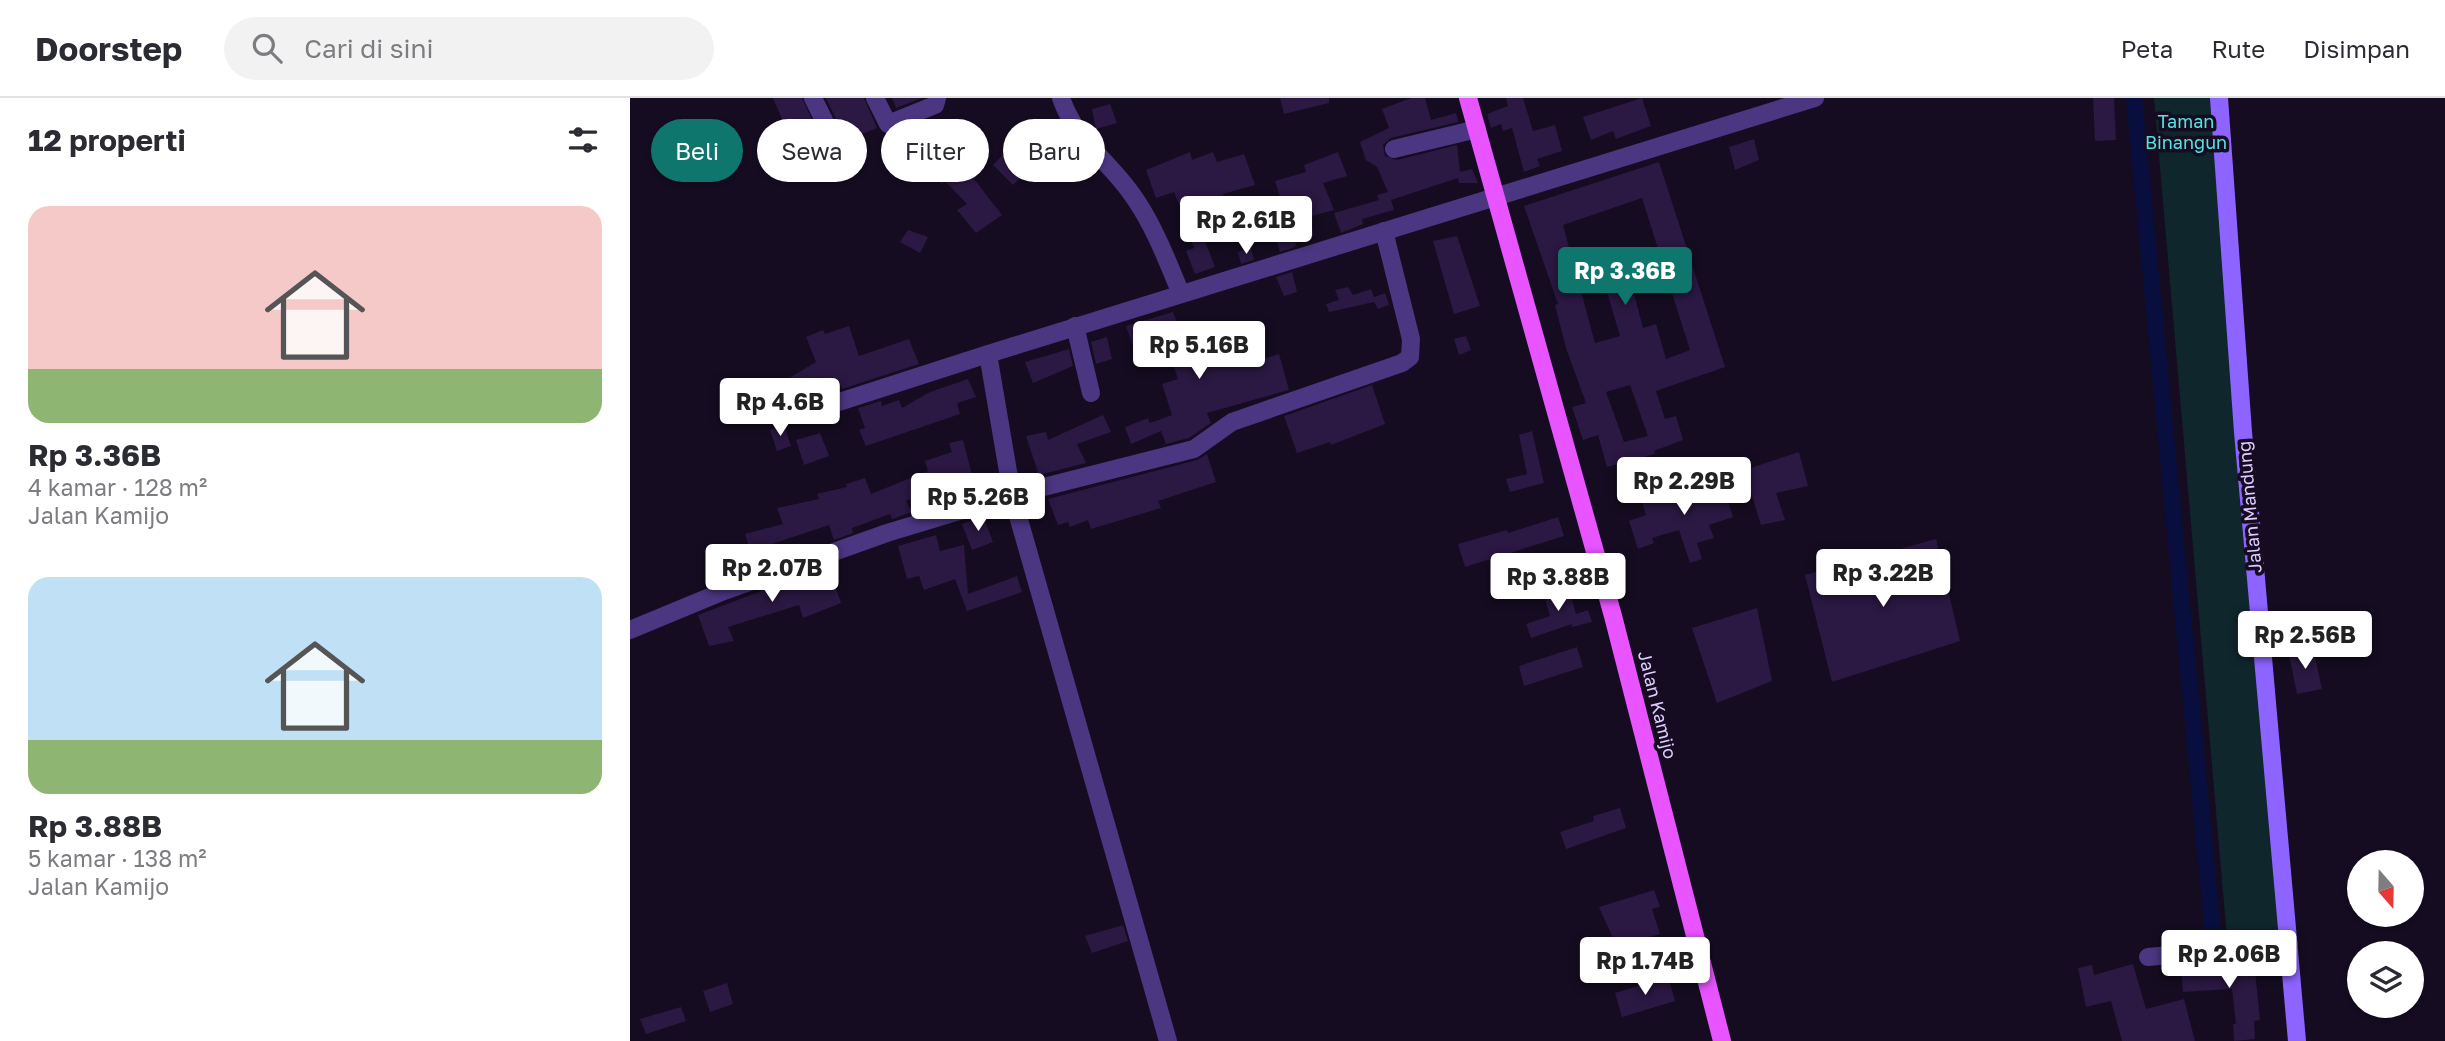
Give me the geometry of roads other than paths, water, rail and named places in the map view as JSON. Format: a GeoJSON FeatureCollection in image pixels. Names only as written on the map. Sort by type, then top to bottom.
{"type":"FeatureCollection","features":[{"type":"Feature","properties":{"kind":"main road","name":"Jalan Kamijo"},"geometry":{"type":"LineString","coordinates":[[1468,98],[1618,632],[1722,1041]]}},
{"type":"Feature","properties":{"kind":"main road","name":"Jalan Mandung"},"geometry":{"type":"LineString","coordinates":[[2219,98],[2244,445],[2297,1041]]}},
{"type":"Feature","properties":{"kind":"street"},"geometry":{"type":"LineString","coordinates":[[813,98],[823,119]]}},
{"type":"Feature","properties":{"kind":"street"},"geometry":{"type":"LineString","coordinates":[[875,98],[888,124],[934,105],[937,98]]}},
{"type":"Feature","properties":{"kind":"street"},"geometry":{"type":"LineString","coordinates":[[1061,98],[1080,137],[1132,195],[1160,244],[1181,294]]}},
{"type":"Feature","properties":{"kind":"street"},"geometry":{"type":"LineString","coordinates":[[839,401],[1815,98]]}},
{"type":"Feature","properties":{"kind":"street"},"geometry":{"type":"LineString","coordinates":[[1394,149],[1477,129]]}},
{"type":"Feature","properties":{"kind":"street"},"geometry":{"type":"LineString","coordinates":[[630,630],[737,586],[887,533],[1012,495],[1194,449],[1232,422],[1402,363],[1410,357],[1411,339],[1384,231]]}},
{"type":"Feature","properties":{"kind":"street"},"geometry":{"type":"LineString","coordinates":[[1075,326],[1091,393]]}},
{"type":"Feature","properties":{"kind":"street"},"geometry":{"type":"LineString","coordinates":[[988,354],[1012,495],[1168,1041]]}},
{"type":"Feature","properties":{"kind":"street"},"geometry":{"type":"LineString","coordinates":[[2148,957],[2289,944]]}},
{"type":"Feature","properties":{"kind":"waterway"},"geometry":{"type":"LineString","coordinates":[[2134,98],[2213,935]]}},
{"type":"Feature","properties":{"kind":"park label","name":"Taman Binangun"},"geometry":{"type":"Point","coordinates":[2186,132]}}]}
